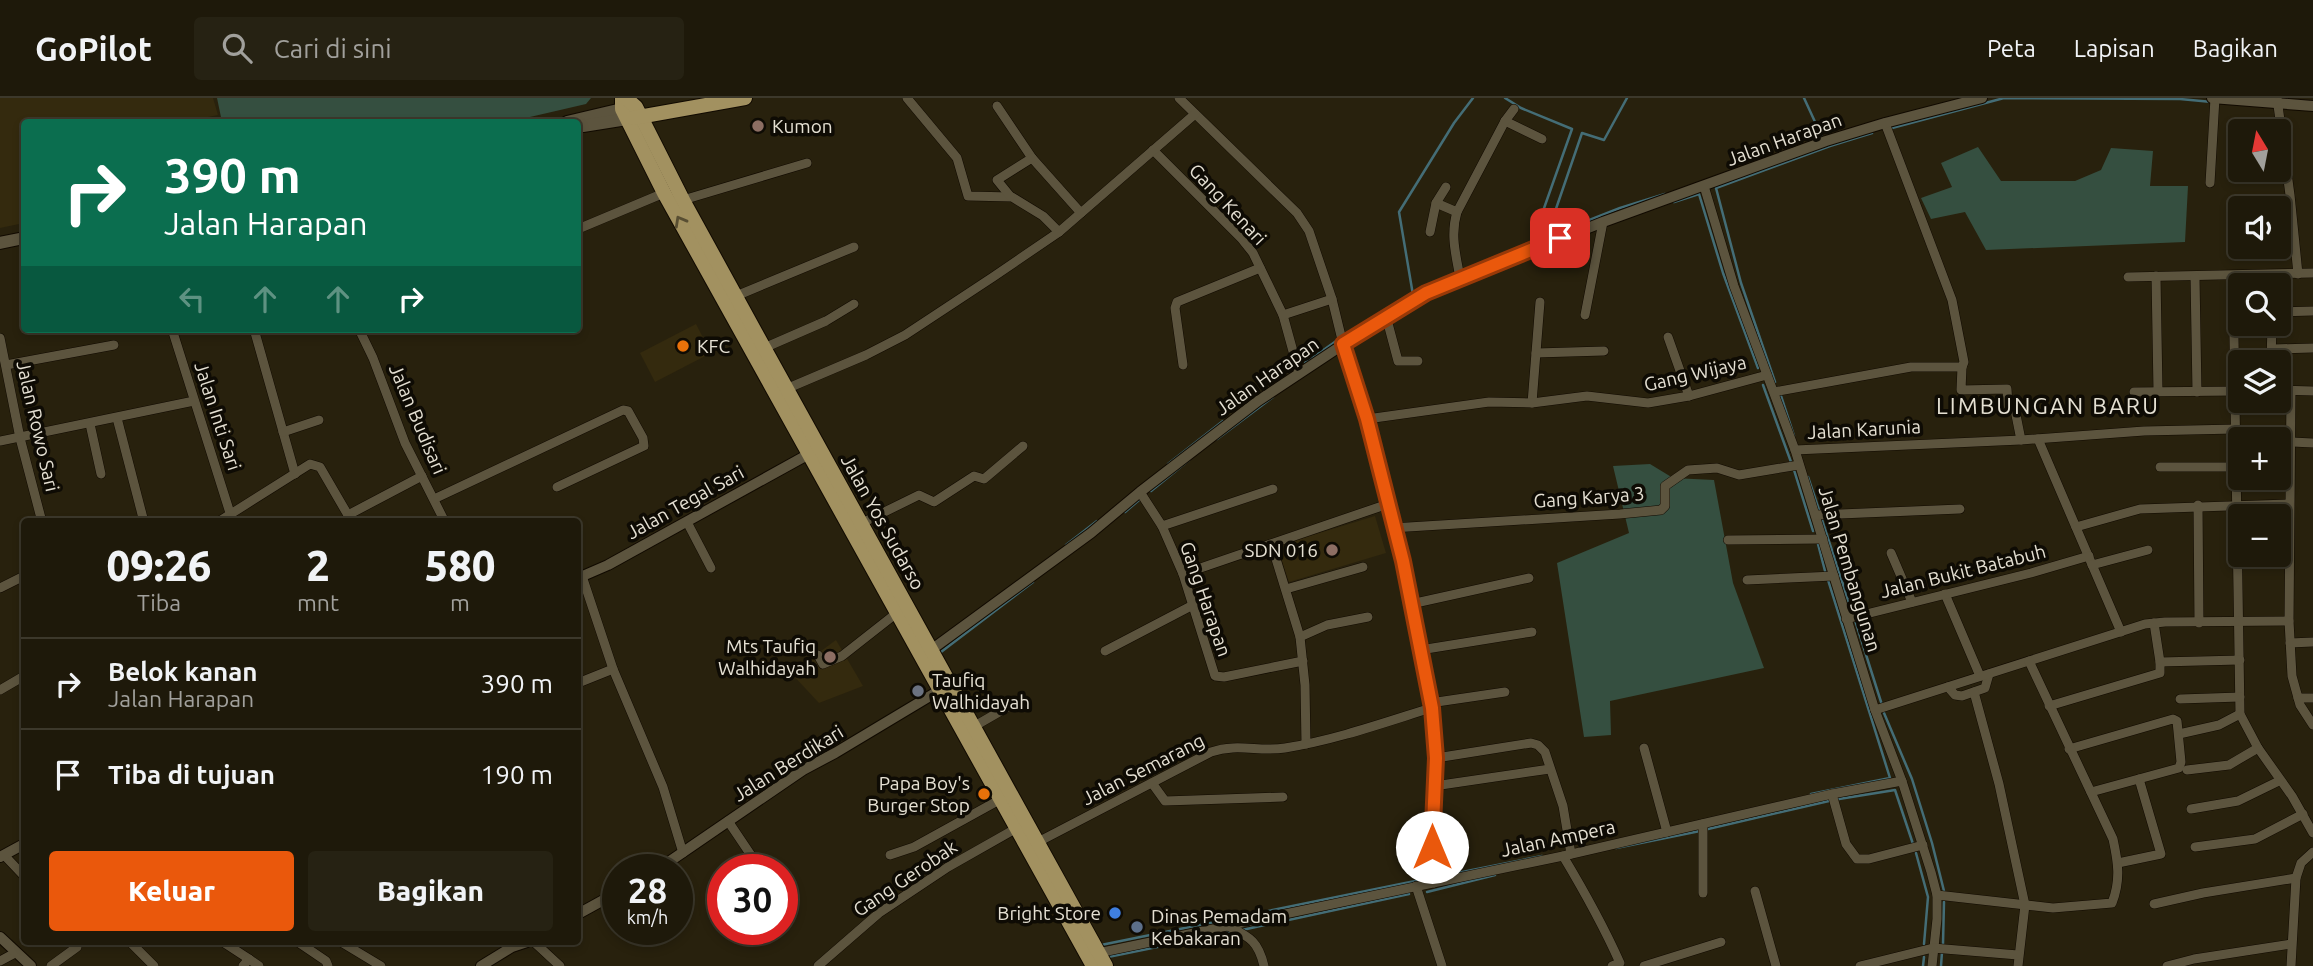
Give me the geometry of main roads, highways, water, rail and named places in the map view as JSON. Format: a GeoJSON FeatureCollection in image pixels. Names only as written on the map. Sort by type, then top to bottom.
{"type":"FeatureCollection","features":[{"type":"Feature","properties":{"kind":"main road"},"geometry":{"type":"LineString","coordinates":[[580,119],[629,108],[697,98]]}},
{"type":"Feature","properties":{"kind":"main road"},"geometry":{"type":"LineString","coordinates":[[581,126],[629,108],[745,98]]}},
{"type":"Feature","properties":{"kind":"main road","name":"Jalan Yos Sudarso"},"geometry":{"type":"LineString","coordinates":[[629,108],[664,193],[751,336],[809,454],[940,690],[1038,842],[1099,962]]}},
{"type":"Feature","properties":{"kind":"main road","name":"Jalan Yos Sudarso"},"geometry":{"type":"LineString","coordinates":[[629,108],[736,296],[751,336],[764,348],[973,727],[1002,799],[1017,828],[1099,962]]}},
{"type":"Feature","properties":{"kind":"main road"},"geometry":{"type":"LineString","coordinates":[[0,243],[21,239]]}},
{"type":"Feature","properties":{"kind":"waterway"},"geometry":{"type":"LineString","coordinates":[[1413,295],[1399,212],[1454,123],[1473,98]]}},
{"type":"Feature","properties":{"kind":"waterway"},"geometry":{"type":"LineString","coordinates":[[1505,98],[1521,108],[1572,129],[1531,245],[1512,253]]}},
{"type":"Feature","properties":{"kind":"waterway"},"geometry":{"type":"LineString","coordinates":[[1547,235],[1582,133],[1604,140],[1627,98]]}},
{"type":"Feature","properties":{"kind":"waterway"},"geometry":{"type":"LineString","coordinates":[[1804,98],[1822,137]]}},
{"type":"Feature","properties":{"kind":"waterway"},"geometry":{"type":"LineString","coordinates":[[1892,128],[2004,98],[2180,99],[2212,102]]}},
{"type":"Feature","properties":{"kind":"waterway"},"geometry":{"type":"LineString","coordinates":[[1775,382],[1741,283],[1716,188],[1872,133]]}},
{"type":"Feature","properties":{"kind":"waterway"},"geometry":{"type":"LineString","coordinates":[[1546,237],[1620,208],[1665,194]]}},
{"type":"Feature","properties":{"kind":"waterway"},"geometry":{"type":"LineString","coordinates":[[1674,202],[1699,194],[1723,273],[1758,368]]}},
{"type":"Feature","properties":{"kind":"waterway"},"geometry":{"type":"LineString","coordinates":[[1345,335],[1402,301]]}},
{"type":"Feature","properties":{"kind":"waterway"},"geometry":{"type":"LineString","coordinates":[[1305,363],[1339,339]]}},
{"type":"Feature","properties":{"kind":"waterway"},"geometry":{"type":"LineString","coordinates":[[1763,385],[1791,462]]}},
{"type":"Feature","properties":{"kind":"waterway"},"geometry":{"type":"LineString","coordinates":[[1781,396],[1794,436]]}},
{"type":"Feature","properties":{"kind":"waterway"},"geometry":{"type":"LineString","coordinates":[[1217,439],[1273,397]]}},
{"type":"Feature","properties":{"kind":"waterway"},"geometry":{"type":"LineString","coordinates":[[1168,464],[1223,421]]}},
{"type":"Feature","properties":{"kind":"waterway"},"geometry":{"type":"LineString","coordinates":[[1151,491],[1189,460]]}},
{"type":"Feature","properties":{"kind":"waterway"},"geometry":{"type":"LineString","coordinates":[[1794,470],[1813,531]]}},
{"type":"Feature","properties":{"kind":"waterway"},"geometry":{"type":"LineString","coordinates":[[1808,477],[1820,513]]}},
{"type":"Feature","properties":{"kind":"waterway"},"geometry":{"type":"LineString","coordinates":[[1125,512],[1139,500]]}},
{"type":"Feature","properties":{"kind":"waterway"},"geometry":{"type":"LineString","coordinates":[[1821,517],[1852,612]]}},
{"type":"Feature","properties":{"kind":"waterway"},"geometry":{"type":"LineString","coordinates":[[1066,545],[1097,521]]}},
{"type":"Feature","properties":{"kind":"waterway"},"geometry":{"type":"LineString","coordinates":[[1818,544],[1825,571]]}},
{"type":"Feature","properties":{"kind":"waterway"},"geometry":{"type":"LineString","coordinates":[[1811,794],[1890,778],[1828,580]]}},
{"type":"Feature","properties":{"kind":"waterway"},"geometry":{"type":"LineString","coordinates":[[941,652],[1033,582]]}},
{"type":"Feature","properties":{"kind":"waterway"},"geometry":{"type":"LineString","coordinates":[[1855,620],[1882,705]]}},
{"type":"Feature","properties":{"kind":"waterway"},"geometry":{"type":"LineString","coordinates":[[1884,713],[1912,779],[1944,891]]}},
{"type":"Feature","properties":{"kind":"waterway"},"geometry":{"type":"LineString","coordinates":[[1839,799],[1895,790],[1913,844]]}},
{"type":"Feature","properties":{"kind":"waterway"},"geometry":{"type":"LineString","coordinates":[[1708,829],[1829,801]]}},
{"type":"Feature","properties":{"kind":"waterway"},"geometry":{"type":"LineString","coordinates":[[1616,848],[1700,831]]}},
{"type":"Feature","properties":{"kind":"waterway"},"geometry":{"type":"LineString","coordinates":[[1916,853],[1928,897],[1924,944]]}},
{"type":"Feature","properties":{"kind":"waterway"},"geometry":{"type":"LineString","coordinates":[[1442,876],[1542,856]]}},
{"type":"Feature","properties":{"kind":"waterway"},"geometry":{"type":"LineString","coordinates":[[1427,892],[1495,875]]}},
{"type":"Feature","properties":{"kind":"waterway"},"geometry":{"type":"LineString","coordinates":[[1101,945],[1425,879]]}},
{"type":"Feature","properties":{"kind":"waterway"},"geometry":{"type":"LineString","coordinates":[[1242,930],[1409,894]]}},
{"type":"Feature","properties":{"kind":"waterway"},"geometry":{"type":"LineString","coordinates":[[1943,944],[1944,902]]}},
{"type":"Feature","properties":{"kind":"waterway"},"geometry":{"type":"LineString","coordinates":[[1108,957],[1231,932]]}},
{"type":"Feature","properties":{"kind":"waterway"},"geometry":{"type":"LineString","coordinates":[[1941,966],[1942,952]]}},
{"type":"Feature","properties":{"kind":"waterway"},"geometry":{"type":"LineString","coordinates":[[1923,966],[1924,957]]}},
{"type":"Feature","properties":{"kind":"place","name":"Kumon"},"geometry":{"type":"Point","coordinates":[758,126]}},
{"type":"Feature","properties":{"kind":"place","name":"KFC"},"geometry":{"type":"Point","coordinates":[683,346]}},
{"type":"Feature","properties":{"kind":"place","name":"SDN 016"},"geometry":{"type":"Point","coordinates":[1332,550]}},
{"type":"Feature","properties":{"kind":"place","name":"Mts Taufiq Walhidayah"},"geometry":{"type":"Point","coordinates":[830,657]}},
{"type":"Feature","properties":{"kind":"place","name":"Taufiq Walhidayah"},"geometry":{"type":"Point","coordinates":[918,691]}},
{"type":"Feature","properties":{"kind":"place","name":"Papa Boy's Burger Stop"},"geometry":{"type":"Point","coordinates":[984,794]}},
{"type":"Feature","properties":{"kind":"place","name":"Bright Store"},"geometry":{"type":"Point","coordinates":[1115,913]}},
{"type":"Feature","properties":{"kind":"place","name":"Dinas Pemadam Kebakaran"},"geometry":{"type":"Point","coordinates":[1137,927]}},
{"type":"Feature","properties":{"kind":"district","name":"LIMBUNGAN BARU"},"geometry":{"type":"Point","coordinates":[2048,405]}}]}
